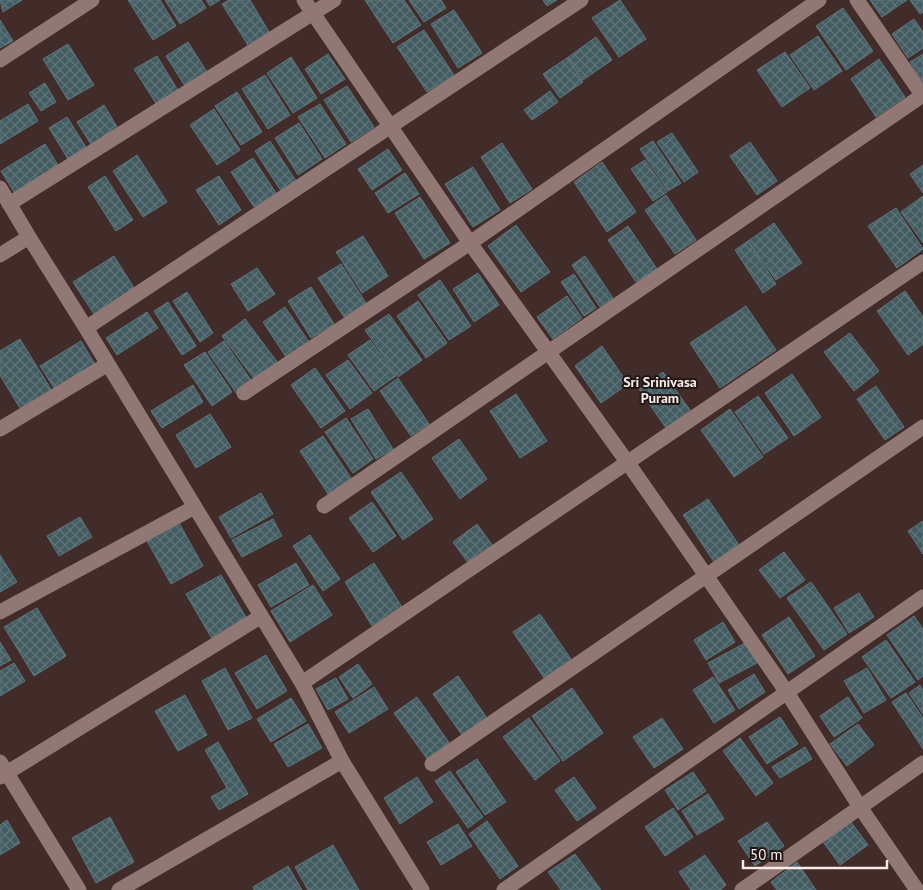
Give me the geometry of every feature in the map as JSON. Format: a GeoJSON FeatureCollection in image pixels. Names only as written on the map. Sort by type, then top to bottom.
{"type":"FeatureCollection","features":[{"type":"Feature","properties":{"kind":"street"},"geometry":{"type":"LineString","coordinates":[[0,60],[92,0]]}},
{"type":"Feature","properties":{"kind":"street"},"geometry":{"type":"LineString","coordinates":[[304,0],[470,243],[628,463],[788,694],[860,807],[917,890]]}},
{"type":"Feature","properties":{"kind":"street"},"geometry":{"type":"LineString","coordinates":[[9,204],[334,0]]}},
{"type":"Feature","properties":{"kind":"street"},"geometry":{"type":"LineString","coordinates":[[86,328],[581,0]]}},
{"type":"Feature","properties":{"kind":"street"},"geometry":{"type":"LineString","coordinates":[[244,393],[470,243],[818,0]]}},
{"type":"Feature","properties":{"kind":"street"},"geometry":{"type":"LineString","coordinates":[[324,506],[923,96],[857,0]]}},
{"type":"Feature","properties":{"kind":"street"},"geometry":{"type":"LineString","coordinates":[[0,188],[108,364],[193,508],[302,683],[342,760],[421,890]]}},
{"type":"Feature","properties":{"kind":"street"},"geometry":{"type":"LineString","coordinates":[[0,255],[29,236]]}},
{"type":"Feature","properties":{"kind":"street"},"geometry":{"type":"LineString","coordinates":[[302,683],[923,262]]}},
{"type":"Feature","properties":{"kind":"street"},"geometry":{"type":"LineString","coordinates":[[0,428],[108,364]]}},
{"type":"Feature","properties":{"kind":"street"},"geometry":{"type":"LineString","coordinates":[[432,764],[923,427]]}},
{"type":"Feature","properties":{"kind":"street"},"geometry":{"type":"LineString","coordinates":[[0,612],[193,508]]}},
{"type":"Feature","properties":{"kind":"street"},"geometry":{"type":"LineString","coordinates":[[504,890],[705,748],[788,694],[923,597]]}},
{"type":"Feature","properties":{"kind":"street"},"geometry":{"type":"LineString","coordinates":[[79,890],[2,771],[260,617]]}},
{"type":"Feature","properties":{"kind":"street"},"geometry":{"type":"LineString","coordinates":[[118,890],[342,760]]}},
{"type":"Feature","properties":{"kind":"street"},"geometry":{"type":"LineString","coordinates":[[742,890],[923,763]]}},
{"type":"Feature","properties":{"kind":"building"},"geometry":{"type":"Polygon","coordinates":[[[0,0],[22,0],[3,12],[0,0]]]}},
{"type":"Feature","properties":{"kind":"building"},"geometry":{"type":"Polygon","coordinates":[[[128,0],[160,0],[176,26],[153,40],[128,0]]]}},
{"type":"Feature","properties":{"kind":"building"},"geometry":{"type":"Polygon","coordinates":[[[165,0],[201,0],[206,8],[180,24],[165,0]]]}},
{"type":"Feature","properties":{"kind":"building"},"geometry":{"type":"Polygon","coordinates":[[[206,0],[220,0],[210,6],[206,0]]]}},
{"type":"Feature","properties":{"kind":"building"},"geometry":{"type":"Polygon","coordinates":[[[229,0],[250,0],[272,37],[251,50],[222,4],[229,0]]]}},
{"type":"Feature","properties":{"kind":"building"},"geometry":{"type":"Polygon","coordinates":[[[365,0],[404,0],[421,25],[393,43],[365,0]]]}},
{"type":"Feature","properties":{"kind":"building"},"geometry":{"type":"Polygon","coordinates":[[[409,0],[441,0],[446,8],[424,22],[409,0]]]}},
{"type":"Feature","properties":{"kind":"building"},"geometry":{"type":"Polygon","coordinates":[[[543,0],[557,0],[547,6],[543,0]]]}},
{"type":"Feature","properties":{"kind":"building"},"geometry":{"type":"Polygon","coordinates":[[[620,0],[646,39],[619,57],[592,18],[620,0]]]}},
{"type":"Feature","properties":{"kind":"building"},"geometry":{"type":"Polygon","coordinates":[[[870,0],[907,0],[882,17],[870,0]]]}},
{"type":"Feature","properties":{"kind":"building"},"geometry":{"type":"Polygon","coordinates":[[[910,0],[923,0],[923,12],[920,14],[910,0]]]}},
{"type":"Feature","properties":{"kind":"building"},"geometry":{"type":"Polygon","coordinates":[[[843,8],[873,51],[846,70],[816,26],[843,8]]]}},
{"type":"Feature","properties":{"kind":"building"},"geometry":{"type":"Polygon","coordinates":[[[454,10],[482,53],[458,68],[431,24],[454,10]]]}},
{"type":"Feature","properties":{"kind":"building"},"geometry":{"type":"Polygon","coordinates":[[[914,19],[923,32],[923,48],[908,58],[892,34],[914,19]]]}},
{"type":"Feature","properties":{"kind":"building"},"geometry":{"type":"Polygon","coordinates":[[[0,20],[13,41],[0,48],[0,20]]]}},
{"type":"Feature","properties":{"kind":"building"},"geometry":{"type":"Polygon","coordinates":[[[424,30],[454,75],[427,92],[397,47],[424,30]]]}},
{"type":"Feature","properties":{"kind":"building"},"geometry":{"type":"Polygon","coordinates":[[[818,36],[842,71],[814,90],[790,55],[818,36]]]}},
{"type":"Feature","properties":{"kind":"building"},"geometry":{"type":"Polygon","coordinates":[[[596,37],[612,60],[583,80],[567,58],[596,37]]]}},
{"type":"Feature","properties":{"kind":"building"},"geometry":{"type":"Polygon","coordinates":[[[188,42],[207,72],[185,86],[166,56],[188,42]]]}},
{"type":"Feature","properties":{"kind":"building"},"geometry":{"type":"Polygon","coordinates":[[[68,44],[94,85],[68,100],[43,59],[68,44]]]}},
{"type":"Feature","properties":{"kind":"building"},"geometry":{"type":"Polygon","coordinates":[[[785,52],[810,88],[782,107],[757,70],[785,52]]]}},
{"type":"Feature","properties":{"kind":"building"},"geometry":{"type":"Polygon","coordinates":[[[328,54],[345,79],[321,94],[305,69],[328,54]]]}},
{"type":"Feature","properties":{"kind":"building"},"geometry":{"type":"Polygon","coordinates":[[[923,54],[923,82],[910,62],[923,54]]]}},
{"type":"Feature","properties":{"kind":"building"},"geometry":{"type":"Polygon","coordinates":[[[157,56],[179,92],[157,105],[134,69],[157,56]]]}},
{"type":"Feature","properties":{"kind":"building"},"geometry":{"type":"Polygon","coordinates":[[[291,57],[317,98],[293,113],[267,73],[291,57]]]}},
{"type":"Feature","properties":{"kind":"building"},"geometry":{"type":"Polygon","coordinates":[[[567,58],[583,82],[560,98],[543,74],[567,58]]]}},
{"type":"Feature","properties":{"kind":"building"},"geometry":{"type":"Polygon","coordinates":[[[879,59],[905,97],[876,117],[851,79],[879,59]]]}},
{"type":"Feature","properties":{"kind":"building"},"geometry":{"type":"Polygon","coordinates":[[[265,75],[290,115],[268,129],[242,89],[265,75]]]}},
{"type":"Feature","properties":{"kind":"building"},"geometry":{"type":"Polygon","coordinates":[[[45,83],[56,102],[41,111],[29,93],[45,83]]]}},
{"type":"Feature","properties":{"kind":"building"},"geometry":{"type":"Polygon","coordinates":[[[347,86],[374,127],[351,142],[324,100],[347,86]]]}},
{"type":"Feature","properties":{"kind":"building"},"geometry":{"type":"Polygon","coordinates":[[[550,91],[558,102],[532,120],[524,110],[550,91]]]}},
{"type":"Feature","properties":{"kind":"building"},"geometry":{"type":"Polygon","coordinates":[[[237,92],[262,132],[241,145],[215,106],[237,92]]]}},
{"type":"Feature","properties":{"kind":"building"},"geometry":{"type":"Polygon","coordinates":[[[28,104],[38,121],[0,144],[0,121],[28,104]]]}},
{"type":"Feature","properties":{"kind":"building"},"geometry":{"type":"Polygon","coordinates":[[[320,104],[346,144],[325,158],[298,117],[320,104]]]}},
{"type":"Feature","properties":{"kind":"building"},"geometry":{"type":"Polygon","coordinates":[[[104,105],[119,130],[92,146],[77,122],[104,105]]]}},
{"type":"Feature","properties":{"kind":"building"},"geometry":{"type":"Polygon","coordinates":[[[214,109],[240,150],[217,165],[190,125],[214,109]]]}},
{"type":"Feature","properties":{"kind":"building"},"geometry":{"type":"Polygon","coordinates":[[[67,117],[89,152],[71,164],[49,128],[67,117]]]}},
{"type":"Feature","properties":{"kind":"building"},"geometry":{"type":"Polygon","coordinates":[[[299,123],[322,159],[298,175],[275,138],[299,123]]]}},
{"type":"Feature","properties":{"kind":"building"},"geometry":{"type":"Polygon","coordinates":[[[672,133],[698,172],[684,182],[657,142],[672,133]]]}},
{"type":"Feature","properties":{"kind":"building"},"geometry":{"type":"Polygon","coordinates":[[[270,141],[298,184],[283,194],[255,151],[270,141]]]}},
{"type":"Feature","properties":{"kind":"building"},"geometry":{"type":"Polygon","coordinates":[[[653,141],[681,183],[668,191],[640,149],[653,141]]]}},
{"type":"Feature","properties":{"kind":"building"},"geometry":{"type":"Polygon","coordinates":[[[750,142],[777,181],[757,195],[730,156],[750,142]]]}},
{"type":"Feature","properties":{"kind":"building"},"geometry":{"type":"Polygon","coordinates":[[[502,143],[532,189],[510,203],[481,157],[502,143]]]}},
{"type":"Feature","properties":{"kind":"building"},"geometry":{"type":"Polygon","coordinates":[[[45,144],[58,165],[14,192],[1,171],[45,144]]]}},
{"type":"Feature","properties":{"kind":"building"},"geometry":{"type":"Polygon","coordinates":[[[388,149],[402,170],[372,190],[358,169],[388,149]]]}},
{"type":"Feature","properties":{"kind":"building"},"geometry":{"type":"Polygon","coordinates":[[[137,155],[167,202],[143,217],[113,171],[137,155]]]}},
{"type":"Feature","properties":{"kind":"building"},"geometry":{"type":"Polygon","coordinates":[[[253,158],[276,193],[254,207],[231,172],[253,158]]]}},
{"type":"Feature","properties":{"kind":"building"},"geometry":{"type":"Polygon","coordinates":[[[645,160],[667,192],[653,201],[631,169],[645,160]]]}},
{"type":"Feature","properties":{"kind":"building"},"geometry":{"type":"Polygon","coordinates":[[[602,162],[636,212],[607,232],[574,182],[602,162]]]}},
{"type":"Feature","properties":{"kind":"building"},"geometry":{"type":"Polygon","coordinates":[[[923,165],[923,193],[910,174],[923,165]]]}},
{"type":"Feature","properties":{"kind":"building"},"geometry":{"type":"Polygon","coordinates":[[[473,167],[500,210],[473,227],[445,184],[473,167]]]}},
{"type":"Feature","properties":{"kind":"building"},"geometry":{"type":"Polygon","coordinates":[[[405,173],[419,194],[388,213],[375,193],[405,173]]]}},
{"type":"Feature","properties":{"kind":"building"},"geometry":{"type":"Polygon","coordinates":[[[105,176],[133,220],[116,231],[88,187],[105,176]]]}},
{"type":"Feature","properties":{"kind":"building"},"geometry":{"type":"Polygon","coordinates":[[[219,176],[241,210],[219,225],[196,190],[219,176]]]}},
{"type":"Feature","properties":{"kind":"building"},"geometry":{"type":"Polygon","coordinates":[[[666,195],[696,240],[675,254],[645,210],[666,195]]]}},
{"type":"Feature","properties":{"kind":"building"},"geometry":{"type":"Polygon","coordinates":[[[923,196],[923,243],[901,212],[923,196]]]}},
{"type":"Feature","properties":{"kind":"building"},"geometry":{"type":"Polygon","coordinates":[[[420,197],[450,243],[424,259],[395,213],[420,197]]]}},
{"type":"Feature","properties":{"kind":"building"},"geometry":{"type":"Polygon","coordinates":[[[896,208],[923,249],[897,268],[868,226],[896,208]]]}},
{"type":"Feature","properties":{"kind":"building"},"geometry":{"type":"Polygon","coordinates":[[[774,223],[802,263],[776,280],[748,241],[774,223]]]}},
{"type":"Feature","properties":{"kind":"building"},"geometry":{"type":"Polygon","coordinates":[[[516,225],[550,272],[521,292],[488,246],[516,225]]]}},
{"type":"Feature","properties":{"kind":"building"},"geometry":{"type":"Polygon","coordinates":[[[628,226],[657,269],[636,282],[608,240],[628,226]]]}},
{"type":"Feature","properties":{"kind":"building"},"geometry":{"type":"Polygon","coordinates":[[[363,236],[388,276],[362,293],[336,252],[363,236]]]}},
{"type":"Feature","properties":{"kind":"building"},"geometry":{"type":"Polygon","coordinates":[[[748,241],[776,284],[763,293],[735,250],[748,241]]]}},
{"type":"Feature","properties":{"kind":"building"},"geometry":{"type":"Polygon","coordinates":[[[114,256],[136,291],[96,317],[73,282],[114,256]]]}},
{"type":"Feature","properties":{"kind":"building"},"geometry":{"type":"Polygon","coordinates":[[[585,256],[613,298],[600,307],[572,265],[585,256]]]}},
{"type":"Feature","properties":{"kind":"building"},"geometry":{"type":"Polygon","coordinates":[[[341,264],[366,303],[344,317],[318,278],[341,264]]]}},
{"type":"Feature","properties":{"kind":"building"},"geometry":{"type":"Polygon","coordinates":[[[257,268],[275,294],[248,311],[231,284],[257,268]]]}},
{"type":"Feature","properties":{"kind":"building"},"geometry":{"type":"Polygon","coordinates":[[[478,273],[499,305],[474,322],[453,289],[478,273]]]}},
{"type":"Feature","properties":{"kind":"building"},"geometry":{"type":"Polygon","coordinates":[[[574,274],[596,308],[584,316],[561,282],[574,274]]]}},
{"type":"Feature","properties":{"kind":"building"},"geometry":{"type":"Polygon","coordinates":[[[440,280],[471,326],[449,340],[418,295],[440,280]]]}},
{"type":"Feature","properties":{"kind":"building"},"geometry":{"type":"Polygon","coordinates":[[[311,287],[334,324],[311,338],[288,301],[311,287]]]}},
{"type":"Feature","properties":{"kind":"building"},"geometry":{"type":"Polygon","coordinates":[[[905,291],[923,317],[923,344],[908,355],[877,311],[905,291]]]}},
{"type":"Feature","properties":{"kind":"building"},"geometry":{"type":"Polygon","coordinates":[[[187,292],[213,333],[200,342],[173,301],[187,292]]]}},
{"type":"Feature","properties":{"kind":"building"},"geometry":{"type":"Polygon","coordinates":[[[567,296],[582,318],[553,339],[537,317],[567,296]]]}},
{"type":"Feature","properties":{"kind":"building"},"geometry":{"type":"Polygon","coordinates":[[[418,301],[447,343],[426,358],[397,316],[418,301]]]}},
{"type":"Feature","properties":{"kind":"building"},"geometry":{"type":"Polygon","coordinates":[[[168,302],[196,346],[182,355],[154,311],[168,302]]]}},
{"type":"Feature","properties":{"kind":"building"},"geometry":{"type":"Polygon","coordinates":[[[746,306],[776,350],[720,388],[690,343],[746,306]]]}},
{"type":"Feature","properties":{"kind":"building"},"geometry":{"type":"Polygon","coordinates":[[[285,307],[309,342],[286,357],[263,322],[285,307]]]}},
{"type":"Feature","properties":{"kind":"building"},"geometry":{"type":"Polygon","coordinates":[[[147,312],[158,328],[117,355],[106,338],[147,312]]]}},
{"type":"Feature","properties":{"kind":"building"},"geometry":{"type":"Polygon","coordinates":[[[389,314],[422,360],[398,377],[365,330],[389,314]]]}},
{"type":"Feature","properties":{"kind":"building"},"geometry":{"type":"Polygon","coordinates":[[[245,319],[278,363],[255,380],[222,336],[245,319]]]}},
{"type":"Feature","properties":{"kind":"building"},"geometry":{"type":"Polygon","coordinates":[[[850,333],[879,371],[854,391],[824,352],[850,333]]]}},
{"type":"Feature","properties":{"kind":"building"},"geometry":{"type":"Polygon","coordinates":[[[20,339],[52,391],[21,410],[0,375],[0,351],[20,339]]]}},
{"type":"Feature","properties":{"kind":"building"},"geometry":{"type":"Polygon","coordinates":[[[370,340],[396,376],[374,391],[348,355],[370,340]]]}},
{"type":"Feature","properties":{"kind":"building"},"geometry":{"type":"Polygon","coordinates":[[[81,341],[96,366],[56,391],[40,366],[81,341]]]}},
{"type":"Feature","properties":{"kind":"building"},"geometry":{"type":"Polygon","coordinates":[[[224,341],[253,383],[237,394],[208,352],[224,341]]]}},
{"type":"Feature","properties":{"kind":"building"},"geometry":{"type":"Polygon","coordinates":[[[602,346],[628,384],[601,403],[575,366],[602,346]]]}},
{"type":"Feature","properties":{"kind":"building"},"geometry":{"type":"Polygon","coordinates":[[[205,352],[232,392],[212,406],[184,365],[205,352]]]}},
{"type":"Feature","properties":{"kind":"building"},"geometry":{"type":"Polygon","coordinates":[[[348,360],[372,393],[350,409],[326,375],[348,360]]]}},
{"type":"Feature","properties":{"kind":"building"},"geometry":{"type":"Polygon","coordinates":[[[315,368],[345,411],[321,428],[291,385],[315,368]]]}},
{"type":"Feature","properties":{"kind":"building"},"geometry":{"type":"Polygon","coordinates":[[[663,372],[690,410],[666,428],[639,389],[663,372]]]}},
{"type":"Feature","properties":{"kind":"building"},"geometry":{"type":"Polygon","coordinates":[[[792,374],[821,417],[794,436],[765,393],[792,374]]]}},
{"type":"Feature","properties":{"kind":"building"},"geometry":{"type":"Polygon","coordinates":[[[398,378],[429,424],[411,436],[380,391],[398,378]]]}},
{"type":"Feature","properties":{"kind":"building"},"geometry":{"type":"Polygon","coordinates":[[[193,385],[203,402],[162,428],[151,411],[193,385]]]}},
{"type":"Feature","properties":{"kind":"building"},"geometry":{"type":"Polygon","coordinates":[[[876,386],[904,427],[885,440],[857,399],[876,386]]]}},
{"type":"Feature","properties":{"kind":"building"},"geometry":{"type":"Polygon","coordinates":[[[516,394],[547,441],[520,458],[490,411],[516,394]]]}},
{"type":"Feature","properties":{"kind":"building"},"geometry":{"type":"Polygon","coordinates":[[[758,396],[788,438],[764,454],[735,412],[758,396]]]}},
{"type":"Feature","properties":{"kind":"building"},"geometry":{"type":"Polygon","coordinates":[[[368,409],[393,449],[376,459],[351,419],[368,409]]]}},
{"type":"Feature","properties":{"kind":"building"},"geometry":{"type":"Polygon","coordinates":[[[730,409],[763,457],[734,477],[701,430],[730,409]]]}},
{"type":"Feature","properties":{"kind":"building"},"geometry":{"type":"Polygon","coordinates":[[[210,414],[231,447],[196,468],[176,435],[210,414]]]}},
{"type":"Feature","properties":{"kind":"building"},"geometry":{"type":"Polygon","coordinates":[[[346,418],[373,459],[353,473],[325,432],[346,418]]]}},
{"type":"Feature","properties":{"kind":"building"},"geometry":{"type":"Polygon","coordinates":[[[323,436],[351,478],[328,494],[300,451],[323,436]]]}},
{"type":"Feature","properties":{"kind":"building"},"geometry":{"type":"Polygon","coordinates":[[[459,439],[487,479],[460,499],[432,458],[459,439]]]}},
{"type":"Feature","properties":{"kind":"building"},"geometry":{"type":"Polygon","coordinates":[[[401,472],[433,519],[403,540],[371,492],[401,472]]]}},
{"type":"Feature","properties":{"kind":"building"},"geometry":{"type":"Polygon","coordinates":[[[261,493],[273,514],[231,538],[219,517],[261,493]]]}},
{"type":"Feature","properties":{"kind":"building"},"geometry":{"type":"Polygon","coordinates":[[[708,499],[739,545],[714,562],[683,515],[708,499]]]}},
{"type":"Feature","properties":{"kind":"building"},"geometry":{"type":"Polygon","coordinates":[[[372,502],[396,536],[373,552],[349,518],[372,502]]]}},
{"type":"Feature","properties":{"kind":"building"},"geometry":{"type":"Polygon","coordinates":[[[80,517],[92,537],[59,556],[47,536],[80,517]]]}},
{"type":"Feature","properties":{"kind":"building"},"geometry":{"type":"Polygon","coordinates":[[[273,519],[282,536],[242,557],[232,540],[273,519]]]}},
{"type":"Feature","properties":{"kind":"building"},"geometry":{"type":"Polygon","coordinates":[[[178,521],[203,566],[171,584],[146,539],[178,521]]]}},
{"type":"Feature","properties":{"kind":"building"},"geometry":{"type":"Polygon","coordinates":[[[923,521],[923,554],[908,531],[923,521]]]}},
{"type":"Feature","properties":{"kind":"building"},"geometry":{"type":"Polygon","coordinates":[[[477,524],[493,546],[469,564],[453,542],[477,524]]]}},
{"type":"Feature","properties":{"kind":"building"},"geometry":{"type":"Polygon","coordinates":[[[310,535],[340,579],[323,591],[293,546],[310,535]]]}},
{"type":"Feature","properties":{"kind":"building"},"geometry":{"type":"Polygon","coordinates":[[[784,552],[805,580],[780,598],[759,570],[784,552]]]}},
{"type":"Feature","properties":{"kind":"building"},"geometry":{"type":"Polygon","coordinates":[[[0,555],[17,582],[0,592],[0,555]]]}},
{"type":"Feature","properties":{"kind":"building"},"geometry":{"type":"Polygon","coordinates":[[[296,563],[309,585],[271,607],[258,585],[296,563]]]}},
{"type":"Feature","properties":{"kind":"building"},"geometry":{"type":"Polygon","coordinates":[[[374,563],[402,607],[372,626],[345,582],[374,563]]]}},
{"type":"Feature","properties":{"kind":"building"},"geometry":{"type":"Polygon","coordinates":[[[221,575],[247,619],[212,639],[186,594],[221,575]]]}},
{"type":"Feature","properties":{"kind":"building"},"geometry":{"type":"Polygon","coordinates":[[[811,582],[847,634],[824,650],[787,598],[811,582]]]}},
{"type":"Feature","properties":{"kind":"building"},"geometry":{"type":"Polygon","coordinates":[[[313,585],[332,615],[290,642],[271,611],[313,585]]]}},
{"type":"Feature","properties":{"kind":"building"},"geometry":{"type":"Polygon","coordinates":[[[859,593],[874,617],[849,633],[834,608],[859,593]]]}},
{"type":"Feature","properties":{"kind":"building"},"geometry":{"type":"Polygon","coordinates":[[[37,608],[66,656],[34,676],[4,627],[37,608]]]}},
{"type":"Feature","properties":{"kind":"building"},"geometry":{"type":"Polygon","coordinates":[[[540,614],[571,659],[544,678],[513,632],[540,614]]]}},
{"type":"Feature","properties":{"kind":"building"},"geometry":{"type":"Polygon","coordinates":[[[914,616],[923,629],[923,676],[918,680],[887,635],[914,616]]]}},
{"type":"Feature","properties":{"kind":"building"},"geometry":{"type":"Polygon","coordinates":[[[789,617],[815,656],[788,674],[762,635],[789,617]]]}},
{"type":"Feature","properties":{"kind":"building"},"geometry":{"type":"Polygon","coordinates":[[[723,622],[735,642],[706,660],[694,640],[723,622]]]}},
{"type":"Feature","properties":{"kind":"building"},"geometry":{"type":"Polygon","coordinates":[[[886,640],[915,682],[891,698],[862,657],[886,640]]]}},
{"type":"Feature","properties":{"kind":"building"},"geometry":{"type":"Polygon","coordinates":[[[0,642],[11,660],[0,666],[0,642]]]}},
{"type":"Feature","properties":{"kind":"building"},"geometry":{"type":"Polygon","coordinates":[[[745,643],[757,663],[719,683],[708,663],[745,643]]]}},
{"type":"Feature","properties":{"kind":"building"},"geometry":{"type":"Polygon","coordinates":[[[266,655],[287,691],[257,709],[235,673],[266,655]]]}},
{"type":"Feature","properties":{"kind":"building"},"geometry":{"type":"Polygon","coordinates":[[[14,663],[25,681],[0,696],[0,671],[14,663]]]}},
{"type":"Feature","properties":{"kind":"building"},"geometry":{"type":"Polygon","coordinates":[[[358,664],[372,684],[353,698],[339,677],[358,664]]]}},
{"type":"Feature","properties":{"kind":"building"},"geometry":{"type":"Polygon","coordinates":[[[225,668],[252,718],[228,730],[202,681],[225,668]]]}},
{"type":"Feature","properties":{"kind":"building"},"geometry":{"type":"Polygon","coordinates":[[[867,668],[886,700],[864,713],[844,681],[867,668]]]}},
{"type":"Feature","properties":{"kind":"building"},"geometry":{"type":"Polygon","coordinates":[[[754,674],[765,692],[739,709],[728,690],[754,674]]]}},
{"type":"Feature","properties":{"kind":"building"},"geometry":{"type":"Polygon","coordinates":[[[458,676],[487,718],[462,735],[433,694],[458,676]]]}},
{"type":"Feature","properties":{"kind":"building"},"geometry":{"type":"Polygon","coordinates":[[[713,677],[735,710],[714,723],[693,690],[713,677]]]}},
{"type":"Feature","properties":{"kind":"building"},"geometry":{"type":"Polygon","coordinates":[[[336,678],[348,699],[328,710],[316,689],[336,678]]]}},
{"type":"Feature","properties":{"kind":"building"},"geometry":{"type":"Polygon","coordinates":[[[920,685],[923,690],[923,714],[909,693],[920,685]]]}},
{"type":"Feature","properties":{"kind":"building"},"geometry":{"type":"Polygon","coordinates":[[[374,687],[388,709],[349,733],[335,712],[374,687]]]}},
{"type":"Feature","properties":{"kind":"building"},"geometry":{"type":"Polygon","coordinates":[[[572,688],[603,733],[563,761],[532,716],[572,688]]]}},
{"type":"Feature","properties":{"kind":"building"},"geometry":{"type":"Polygon","coordinates":[[[906,693],[923,718],[923,749],[892,702],[906,693]]]}},
{"type":"Feature","properties":{"kind":"building"},"geometry":{"type":"Polygon","coordinates":[[[185,695],[207,735],[178,751],[155,711],[185,695]]]}},
{"type":"Feature","properties":{"kind":"building"},"geometry":{"type":"Polygon","coordinates":[[[417,697],[450,744],[428,760],[394,713],[417,697]]]}},
{"type":"Feature","properties":{"kind":"building"},"geometry":{"type":"Polygon","coordinates":[[[848,697],[862,718],[834,737],[820,716],[848,697]]]}},
{"type":"Feature","properties":{"kind":"building"},"geometry":{"type":"Polygon","coordinates":[[[291,698],[306,721],[271,742],[257,719],[291,698]]]}},
{"type":"Feature","properties":{"kind":"building"},"geometry":{"type":"Polygon","coordinates":[[[780,717],[798,744],[767,764],[749,737],[780,717]]]}},
{"type":"Feature","properties":{"kind":"building"},"geometry":{"type":"Polygon","coordinates":[[[529,718],[560,761],[535,780],[503,737],[529,718]]]}},
{"type":"Feature","properties":{"kind":"building"},"geometry":{"type":"Polygon","coordinates":[[[662,718],[683,749],[654,768],[633,737],[662,718]]]}},
{"type":"Feature","properties":{"kind":"building"},"geometry":{"type":"Polygon","coordinates":[[[308,724],[322,748],[288,767],[274,744],[308,724]]]}},
{"type":"Feature","properties":{"kind":"building"},"geometry":{"type":"Polygon","coordinates":[[[858,724],[874,745],[847,766],[830,744],[858,724]]]}},
{"type":"Feature","properties":{"kind":"building"},"geometry":{"type":"Polygon","coordinates":[[[740,738],[773,783],[756,796],[723,751],[740,738]]]}},
{"type":"Feature","properties":{"kind":"building"},"geometry":{"type":"Polygon","coordinates":[[[218,742],[248,794],[219,810],[211,797],[227,788],[205,750],[218,742]]]}},
{"type":"Feature","properties":{"kind":"building"},"geometry":{"type":"Polygon","coordinates":[[[805,747],[812,759],[780,778],[772,767],[805,747]]]}},
{"type":"Feature","properties":{"kind":"building"},"geometry":{"type":"Polygon","coordinates":[[[477,759],[506,802],[485,815],[456,772],[477,759]]]}},
{"type":"Feature","properties":{"kind":"building"},"geometry":{"type":"Polygon","coordinates":[[[450,771],[483,817],[468,828],[435,781],[450,771]]]}},
{"type":"Feature","properties":{"kind":"building"},"geometry":{"type":"Polygon","coordinates":[[[693,772],[706,791],[678,810],[665,790],[693,772]]]}},
{"type":"Feature","properties":{"kind":"building"},"geometry":{"type":"Polygon","coordinates":[[[417,777],[433,802],[400,824],[384,798],[417,777]]]}},
{"type":"Feature","properties":{"kind":"building"},"geometry":{"type":"Polygon","coordinates":[[[574,777],[596,808],[577,821],[555,790],[574,777]]]}},
{"type":"Feature","properties":{"kind":"building"},"geometry":{"type":"Polygon","coordinates":[[[708,794],[724,819],[697,835],[682,811],[708,794]]]}},
{"type":"Feature","properties":{"kind":"building"},"geometry":{"type":"Polygon","coordinates":[[[673,808],[693,837],[665,856],[645,827],[673,808]]]}},
{"type":"Feature","properties":{"kind":"building"},"geometry":{"type":"Polygon","coordinates":[[[110,817],[134,862],[96,883],[72,838],[110,817]]]}},
{"type":"Feature","properties":{"kind":"building"},"geometry":{"type":"Polygon","coordinates":[[[7,820],[20,843],[0,855],[0,825],[7,820]]]}},
{"type":"Feature","properties":{"kind":"building"},"geometry":{"type":"Polygon","coordinates":[[[487,821],[518,866],[500,879],[469,834],[487,821]]]}},
{"type":"Feature","properties":{"kind":"building"},"geometry":{"type":"Polygon","coordinates":[[[767,822],[784,846],[755,866],[738,841],[767,822]]]}},
{"type":"Feature","properties":{"kind":"building"},"geometry":{"type":"Polygon","coordinates":[[[851,822],[868,845],[840,865],[823,842],[851,822]]]}},
{"type":"Feature","properties":{"kind":"building"},"geometry":{"type":"Polygon","coordinates":[[[458,824],[472,846],[441,865],[427,842],[458,824]]]}},
{"type":"Feature","properties":{"kind":"building"},"geometry":{"type":"Polygon","coordinates":[[[333,845],[359,890],[308,890],[295,867],[333,845]]]}},
{"type":"Feature","properties":{"kind":"building"},"geometry":{"type":"Polygon","coordinates":[[[575,854],[601,890],[561,890],[548,872],[575,854]]]}},
{"type":"Feature","properties":{"kind":"building"},"geometry":{"type":"Polygon","coordinates":[[[705,855],[726,885],[720,890],[691,890],[679,872],[705,855]]]}},
{"type":"Feature","properties":{"kind":"building"},"geometry":{"type":"Polygon","coordinates":[[[797,862],[816,890],[777,890],[771,882],[797,862]]]}},
{"type":"Feature","properties":{"kind":"building"},"geometry":{"type":"Polygon","coordinates":[[[288,866],[302,890],[254,890],[253,887],[288,866]]]}},
{"type":"Feature","properties":{"kind":"district","name":"Sri Srinivasa Puram"},"geometry":{"type":"Point","coordinates":[660,390]}}]}
